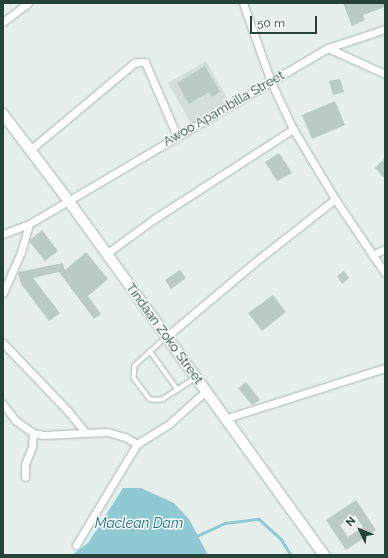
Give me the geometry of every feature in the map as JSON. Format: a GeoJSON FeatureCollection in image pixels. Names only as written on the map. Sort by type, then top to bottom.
{"type":"FeatureCollection","features":[{"type":"Feature","properties":{"kind":"main road","name":"Tindaan Zoko Street"},"geometry":{"type":"LineString","coordinates":[[3,114],[68,200],[195,378],[206,391],[224,419],[324,555]]}},
{"type":"Feature","properties":{"kind":"street"},"geometry":{"type":"LineString","coordinates":[[3,22],[28,3]]}},
{"type":"Feature","properties":{"kind":"street"},"geometry":{"type":"LineString","coordinates":[[243,3],[271,82],[293,129],[335,199],[385,273]]}},
{"type":"Feature","properties":{"kind":"street","name":"Awoo Apambilla Street"},"geometry":{"type":"LineString","coordinates":[[3,234],[29,224],[328,48],[385,30]]}},
{"type":"Feature","properties":{"kind":"street"},"geometry":{"type":"LineString","coordinates":[[328,48],[385,74]]}},
{"type":"Feature","properties":{"kind":"street"},"geometry":{"type":"LineString","coordinates":[[30,150],[134,63],[140,62],[145,62],[177,136]]}},
{"type":"Feature","properties":{"kind":"street"},"geometry":{"type":"LineString","coordinates":[[106,254],[154,219],[293,129]]}},
{"type":"Feature","properties":{"kind":"street"},"geometry":{"type":"LineString","coordinates":[[166,337],[255,262],[335,199]]}},
{"type":"Feature","properties":{"kind":"street"},"geometry":{"type":"LineString","coordinates":[[3,293],[21,252],[29,224]]}},
{"type":"Feature","properties":{"kind":"street"},"geometry":{"type":"LineString","coordinates":[[372,255],[385,249]]}},
{"type":"Feature","properties":{"kind":"street"},"geometry":{"type":"LineString","coordinates":[[3,343],[68,411],[86,433]]}},
{"type":"Feature","properties":{"kind":"street"},"geometry":{"type":"LineString","coordinates":[[224,419],[385,368]]}},
{"type":"Feature","properties":{"kind":"street"},"geometry":{"type":"LineString","coordinates":[[76,545],[137,444],[170,423],[206,391]]}},
{"type":"Feature","properties":{"kind":"street"},"geometry":{"type":"LineString","coordinates":[[3,404],[15,420],[33,433],[43,435],[107,432],[125,437],[137,444]]}},
{"type":"Feature","properties":{"kind":"street"},"geometry":{"type":"LineString","coordinates":[[25,477],[25,464],[32,447],[33,433]]}},
{"type":"Feature","properties":{"kind":"lane"},"geometry":{"type":"LineString","coordinates":[[166,337],[135,366],[134,378],[150,399],[163,399],[195,378]]}},
{"type":"Feature","properties":{"kind":"lane"},"geometry":{"type":"LineString","coordinates":[[150,351],[178,390]]}},
{"type":"Feature","properties":{"kind":"shaded area"},"geometry":{"type":"Polygon","coordinates":[[[206,61],[230,103],[192,125],[168,83],[206,61]]]}},
{"type":"Feature","properties":{"kind":"water","name":"Maclean Dam"},"geometry":{"type":"Polygon","coordinates":[[[123,488],[141,488],[174,503],[189,519],[208,555],[72,555],[88,543],[123,488]]]}},
{"type":"Feature","properties":{"kind":"building"},"geometry":{"type":"Polygon","coordinates":[[[343,3],[385,3],[385,7],[363,15],[365,20],[352,26],[343,3]]]}},
{"type":"Feature","properties":{"kind":"building"},"geometry":{"type":"Polygon","coordinates":[[[205,66],[220,92],[212,97],[209,92],[189,104],[177,83],[205,66]]]}},
{"type":"Feature","properties":{"kind":"building"},"geometry":{"type":"Polygon","coordinates":[[[340,79],[344,92],[333,95],[329,81],[340,79]]]}},
{"type":"Feature","properties":{"kind":"building"},"geometry":{"type":"Polygon","coordinates":[[[335,101],[345,125],[312,139],[302,115],[335,101]]]}},
{"type":"Feature","properties":{"kind":"building"},"geometry":{"type":"Polygon","coordinates":[[[279,153],[292,173],[277,181],[265,162],[279,153]]]}},
{"type":"Feature","properties":{"kind":"building"},"geometry":{"type":"Polygon","coordinates":[[[385,158],[385,179],[375,168],[385,158]]]}},
{"type":"Feature","properties":{"kind":"building"},"geometry":{"type":"Polygon","coordinates":[[[42,230],[58,251],[45,261],[29,241],[42,230]]]}},
{"type":"Feature","properties":{"kind":"building"},"geometry":{"type":"Polygon","coordinates":[[[86,252],[108,279],[88,296],[101,314],[94,319],[59,272],[33,278],[60,313],[49,321],[21,284],[18,272],[63,263],[65,270],[86,252]]]}},
{"type":"Feature","properties":{"kind":"building"},"geometry":{"type":"Polygon","coordinates":[[[180,270],[186,278],[171,289],[165,280],[180,270]]]}},
{"type":"Feature","properties":{"kind":"building"},"geometry":{"type":"Polygon","coordinates":[[[344,271],[349,278],[342,284],[337,276],[344,271]]]}},
{"type":"Feature","properties":{"kind":"building"},"geometry":{"type":"Polygon","coordinates":[[[273,295],[286,312],[262,331],[248,313],[273,295]]]}},
{"type":"Feature","properties":{"kind":"building"},"geometry":{"type":"Polygon","coordinates":[[[246,382],[260,400],[252,405],[238,388],[246,382]]]}},
{"type":"Feature","properties":{"kind":"building"},"geometry":{"type":"Polygon","coordinates":[[[356,500],[376,530],[346,550],[326,520],[356,500]],[[355,515],[340,525],[348,537],[363,527],[355,515]]]}},
{"type":"Feature","properties":{"kind":"waterway"},"geometry":{"type":"LineString","coordinates":[[197,536],[225,523],[259,519],[281,539],[291,555]]}}]}
